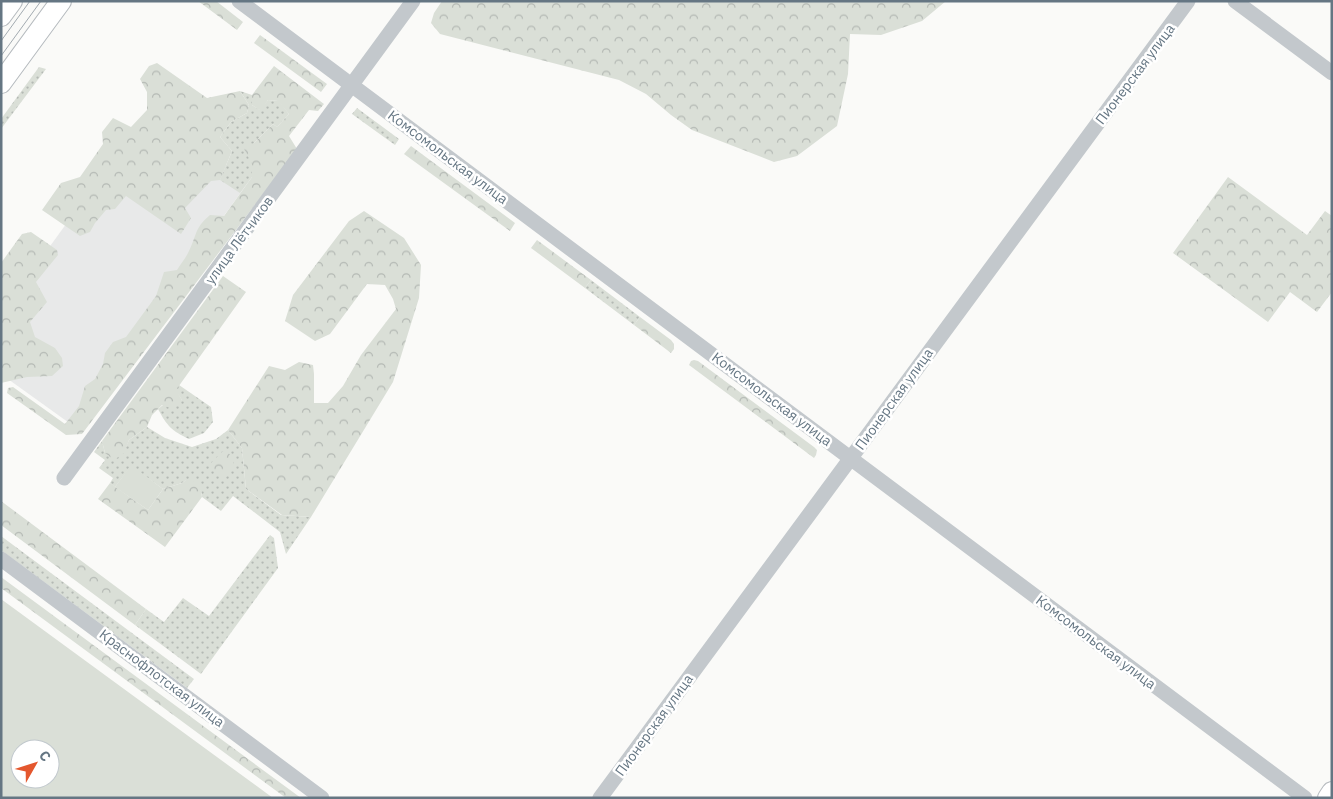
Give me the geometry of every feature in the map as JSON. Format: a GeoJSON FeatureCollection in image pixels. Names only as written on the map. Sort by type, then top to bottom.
{"type":"FeatureCollection","features":[{"type":"Feature","properties":{"kind":"main road"},"geometry":{"type":"LineString","coordinates":[[1,16],[12,1]]}},
{"type":"Feature","properties":{"kind":"main road"},"geometry":{"type":"LineString","coordinates":[[1,82],[61,1]]}},
{"type":"Feature","properties":{"kind":"main road"},"geometry":{"type":"LineString","coordinates":[[1328,798],[1332,792]]}},
{"type":"Feature","properties":{"kind":"street","name":"Комсомольская улица"},"geometry":{"type":"LineString","coordinates":[[240,1],[1305,798]]}},
{"type":"Feature","properties":{"kind":"street","name":"улица Лётчиков"},"geometry":{"type":"LineString","coordinates":[[64,478],[413,1]]}},
{"type":"Feature","properties":{"kind":"street","name":"Пионерская улица"},"geometry":{"type":"LineString","coordinates":[[600,798],[1188,1]]}},
{"type":"Feature","properties":{"kind":"street"},"geometry":{"type":"LineString","coordinates":[[1235,1],[1332,73]]}},
{"type":"Feature","properties":{"kind":"street","name":"Краснофлотская улица"},"geometry":{"type":"LineString","coordinates":[[1,559],[322,798]]}},
{"type":"Feature","properties":{"kind":"shaded area"},"geometry":{"type":"Polygon","coordinates":[[[137,126],[252,177],[72,425],[1,374],[1,314],[137,126]]]}},
{"type":"Feature","properties":{"kind":"green space"},"geometry":{"type":"Polygon","coordinates":[[[198,1],[216,1],[243,22],[237,30],[198,1]]]}},
{"type":"Feature","properties":{"kind":"green space"},"geometry":{"type":"Polygon","coordinates":[[[442,1],[946,1],[922,21],[881,35],[850,34],[848,74],[837,126],[797,156],[774,162],[692,130],[646,94],[619,80],[440,34],[431,23],[434,13],[442,1]]]}},
{"type":"Feature","properties":{"kind":"green space"},"geometry":{"type":"Polygon","coordinates":[[[260,35],[327,84],[321,92],[254,43],[260,35]]]}},
{"type":"Feature","properties":{"kind":"green space"},"geometry":{"type":"Polygon","coordinates":[[[157,63],[207,98],[240,91],[249,105],[247,113],[231,122],[220,137],[232,151],[220,180],[211,181],[185,208],[191,218],[181,234],[126,196],[115,209],[106,210],[90,232],[80,236],[42,210],[61,183],[80,177],[103,144],[102,132],[113,118],[131,127],[147,110],[147,92],[140,79],[149,66],[157,63]]]}},
{"type":"Feature","properties":{"kind":"green space"},"geometry":{"type":"Polygon","coordinates":[[[274,66],[324,104],[318,111],[309,110],[289,136],[297,149],[82,434],[66,435],[7,393],[8,388],[13,387],[65,424],[79,406],[85,386],[95,379],[103,364],[105,353],[113,342],[126,337],[156,296],[164,272],[177,270],[188,253],[201,224],[210,215],[224,216],[252,177],[252,164],[243,147],[254,143],[273,124],[277,127],[289,114],[278,101],[268,100],[261,111],[252,105],[252,95],[274,66]]]}},
{"type":"Feature","properties":{"kind":"green space"},"geometry":{"type":"Polygon","coordinates":[[[39,67],[46,69],[1,129],[1,119],[39,67]]]}},
{"type":"Feature","properties":{"kind":"green space"},"geometry":{"type":"Polygon","coordinates":[[[240,91],[252,95],[252,105],[260,110],[268,100],[279,101],[289,114],[277,127],[273,124],[254,143],[252,177],[240,193],[220,180],[232,151],[220,137],[231,122],[247,113],[249,105],[240,91]]]}},
{"type":"Feature","properties":{"kind":"green space"},"geometry":{"type":"Polygon","coordinates":[[[357,108],[399,139],[395,145],[352,114],[357,108]]]}},
{"type":"Feature","properties":{"kind":"green space"},"geometry":{"type":"Polygon","coordinates":[[[411,146],[515,223],[510,231],[404,154],[411,146]]]}},
{"type":"Feature","properties":{"kind":"green space"},"geometry":{"type":"Polygon","coordinates":[[[1228,177],[1307,235],[1325,211],[1332,216],[1332,292],[1317,312],[1290,292],[1268,322],[1173,253],[1228,177]]]}},
{"type":"Feature","properties":{"kind":"green space"},"geometry":{"type":"Polygon","coordinates":[[[364,211],[404,238],[421,265],[419,298],[393,382],[311,517],[282,515],[246,489],[242,448],[228,430],[269,366],[285,370],[299,362],[313,365],[314,403],[328,403],[343,386],[361,355],[396,309],[385,285],[367,284],[330,334],[315,341],[285,321],[293,295],[349,221],[364,211]]]}},
{"type":"Feature","properties":{"kind":"green space"},"geometry":{"type":"Polygon","coordinates":[[[31,232],[57,250],[58,255],[36,282],[47,302],[30,322],[35,337],[55,348],[62,358],[63,366],[52,376],[27,377],[1,383],[1,263],[22,234],[31,232]]]}},
{"type":"Feature","properties":{"kind":"green space"},"geometry":{"type":"Polygon","coordinates":[[[537,240],[591,280],[585,288],[531,248],[537,240]]]}},
{"type":"Feature","properties":{"kind":"green space"},"geometry":{"type":"Polygon","coordinates":[[[223,276],[246,292],[176,390],[182,400],[173,409],[162,405],[152,415],[147,427],[129,440],[124,453],[114,460],[105,453],[102,441],[223,276]]]}},
{"type":"Feature","properties":{"kind":"green space"},"geometry":{"type":"Polygon","coordinates":[[[591,280],[640,317],[634,325],[585,288],[591,280]]]}},
{"type":"Feature","properties":{"kind":"green space"},"geometry":{"type":"Polygon","coordinates":[[[640,317],[671,340],[674,344],[674,349],[671,353],[634,325],[640,317]]]}},
{"type":"Feature","properties":{"kind":"green space"},"geometry":{"type":"Polygon","coordinates":[[[694,360],[698,361],[814,447],[817,450],[814,458],[689,365],[694,360]]]}},
{"type":"Feature","properties":{"kind":"green space"},"geometry":{"type":"Polygon","coordinates":[[[179,385],[211,407],[213,422],[204,433],[189,439],[170,427],[158,409],[163,405],[182,400],[175,390],[179,385]]]}},
{"type":"Feature","properties":{"kind":"green space"},"geometry":{"type":"Polygon","coordinates":[[[147,427],[165,438],[192,447],[216,439],[228,430],[242,448],[246,489],[281,515],[311,517],[286,554],[280,532],[233,496],[221,511],[202,497],[201,491],[186,480],[163,489],[131,466],[115,487],[110,483],[113,478],[99,468],[105,460],[94,452],[102,441],[105,453],[123,453],[129,440],[147,427]]]}},
{"type":"Feature","properties":{"kind":"green space"},"geometry":{"type":"Polygon","coordinates":[[[223,451],[228,452],[234,461],[231,471],[226,477],[216,475],[214,469],[209,466],[223,451]]]}},
{"type":"Feature","properties":{"kind":"green space"},"geometry":{"type":"Polygon","coordinates":[[[131,465],[163,489],[148,510],[115,487],[131,465]]]}},
{"type":"Feature","properties":{"kind":"green space"},"geometry":{"type":"Polygon","coordinates":[[[186,480],[198,483],[202,497],[165,547],[98,499],[110,483],[148,510],[163,489],[186,480]]]}},
{"type":"Feature","properties":{"kind":"green space"},"geometry":{"type":"Polygon","coordinates":[[[1,501],[146,609],[135,625],[1,525],[1,501]]]}},
{"type":"Feature","properties":{"kind":"green space"},"geometry":{"type":"Polygon","coordinates":[[[270,535],[274,538],[278,568],[201,674],[135,625],[146,609],[164,622],[183,598],[209,616],[270,535]]]}},
{"type":"Feature","properties":{"kind":"green space"},"geometry":{"type":"Polygon","coordinates":[[[1,536],[194,679],[187,688],[1,550],[1,536]]]}},
{"type":"Feature","properties":{"kind":"green space"},"geometry":{"type":"Polygon","coordinates":[[[1,577],[301,798],[286,798],[1,588],[1,577]]]}},
{"type":"Feature","properties":{"kind":"green space"},"geometry":{"type":"Polygon","coordinates":[[[1,599],[273,798],[1,798],[1,599]]]}},
{"type":"Feature","properties":{"kind":"tram line"},"geometry":{"type":"LineString","coordinates":[[1,41],[30,1]]}},
{"type":"Feature","properties":{"kind":"tram line"},"geometry":{"type":"LineString","coordinates":[[1,56],[41,1]]}}]}
